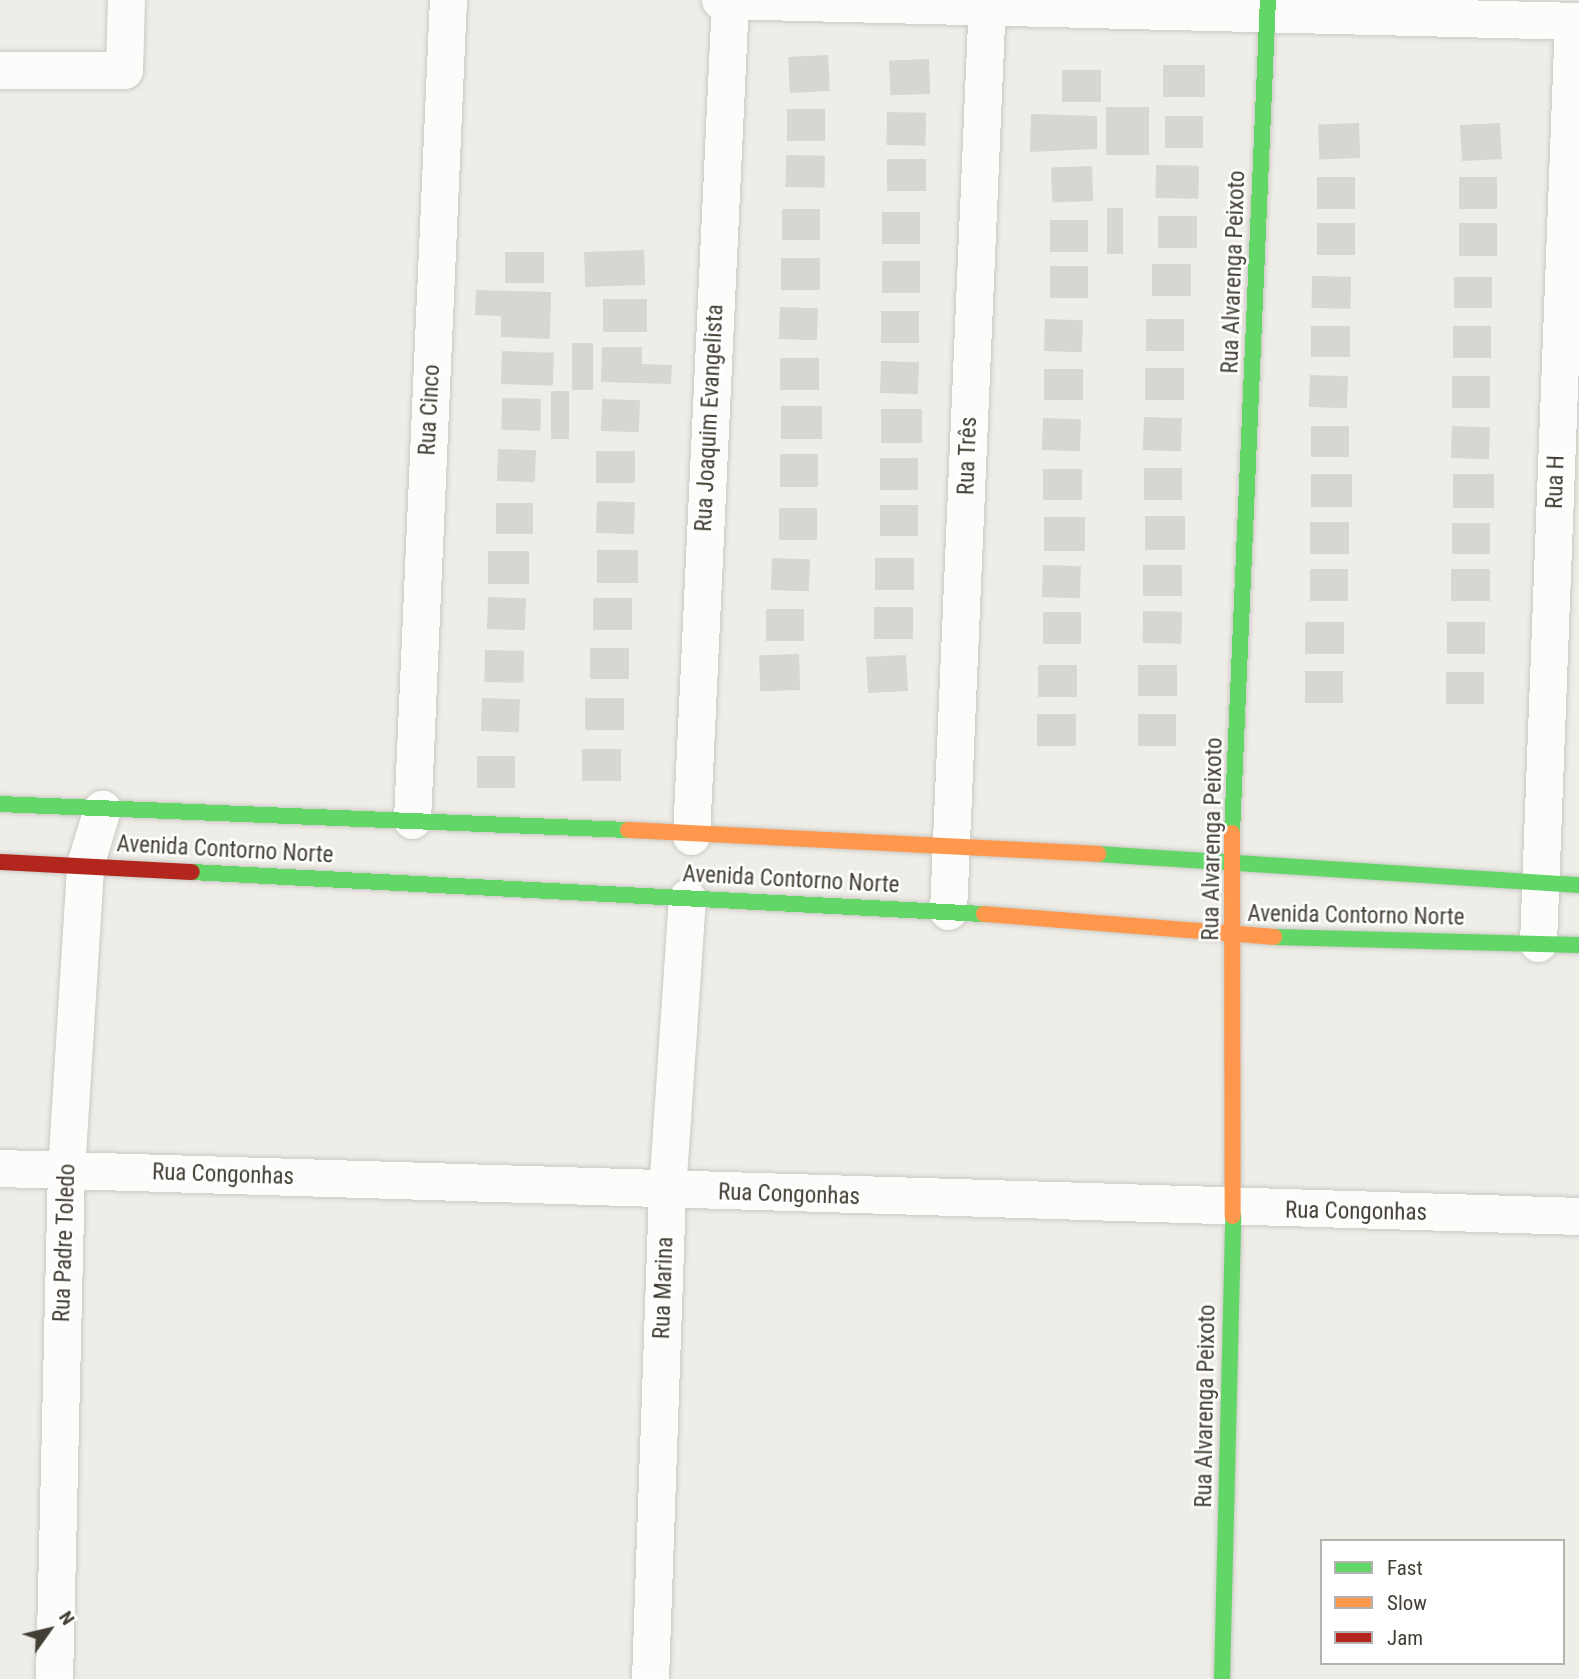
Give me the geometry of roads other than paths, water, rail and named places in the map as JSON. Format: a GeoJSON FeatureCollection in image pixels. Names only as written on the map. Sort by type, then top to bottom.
{"type":"FeatureCollection","features":[{"type":"Feature","properties":{"kind":"street"},"geometry":{"type":"LineString","coordinates":[[0,71],[124,70],[126,0]]}},
{"type":"Feature","properties":{"kind":"street","name":"Rua Cinco"},"geometry":{"type":"LineString","coordinates":[[412,820],[448,0]]}},
{"type":"Feature","properties":{"kind":"street"},"geometry":{"type":"LineString","coordinates":[[720,0],[1268,6],[1576,21]]}},
{"type":"Feature","properties":{"kind":"street","name":"Rua Joaquim Evangelista"},"geometry":{"type":"LineString","coordinates":[[691,836],[730,0]]}},
{"type":"Feature","properties":{"kind":"street","name":"Rua Três"},"geometry":{"type":"LineString","coordinates":[[948,911],[987,3]]}},
{"type":"Feature","properties":{"kind":"street","name":"Rua Alvarenga Peixoto"},"geometry":{"type":"LineString","coordinates":[[1222,1679],[1233,1210],[1234,936],[1231,862],[1268,6]]}},
{"type":"Feature","properties":{"kind":"street","name":"Rua H"},"geometry":{"type":"LineString","coordinates":[[1538,943],[1576,21]]}},
{"type":"Feature","properties":{"kind":"street","name":"Avenida Contorno Norte"},"geometry":{"type":"LineString","coordinates":[[0,804],[412,820],[691,836],[952,844],[1579,885]]}},
{"type":"Feature","properties":{"kind":"street","name":"Rua Padre Toledo"},"geometry":{"type":"LineString","coordinates":[[54,1679],[66,1170],[85,865],[102,809]]}},
{"type":"Feature","properties":{"kind":"street","name":"Avenida Contorno Norte"},"geometry":{"type":"LineString","coordinates":[[0,862],[948,911],[1234,936],[1579,945]]}},
{"type":"Feature","properties":{"kind":"street","name":"Rua Marina"},"geometry":{"type":"LineString","coordinates":[[650,1679],[667,1191],[687,898]]}},
{"type":"Feature","properties":{"kind":"street","name":"Rua Congonhas"},"geometry":{"type":"LineString","coordinates":[[0,1168],[1233,1210],[1579,1216]]}}]}
